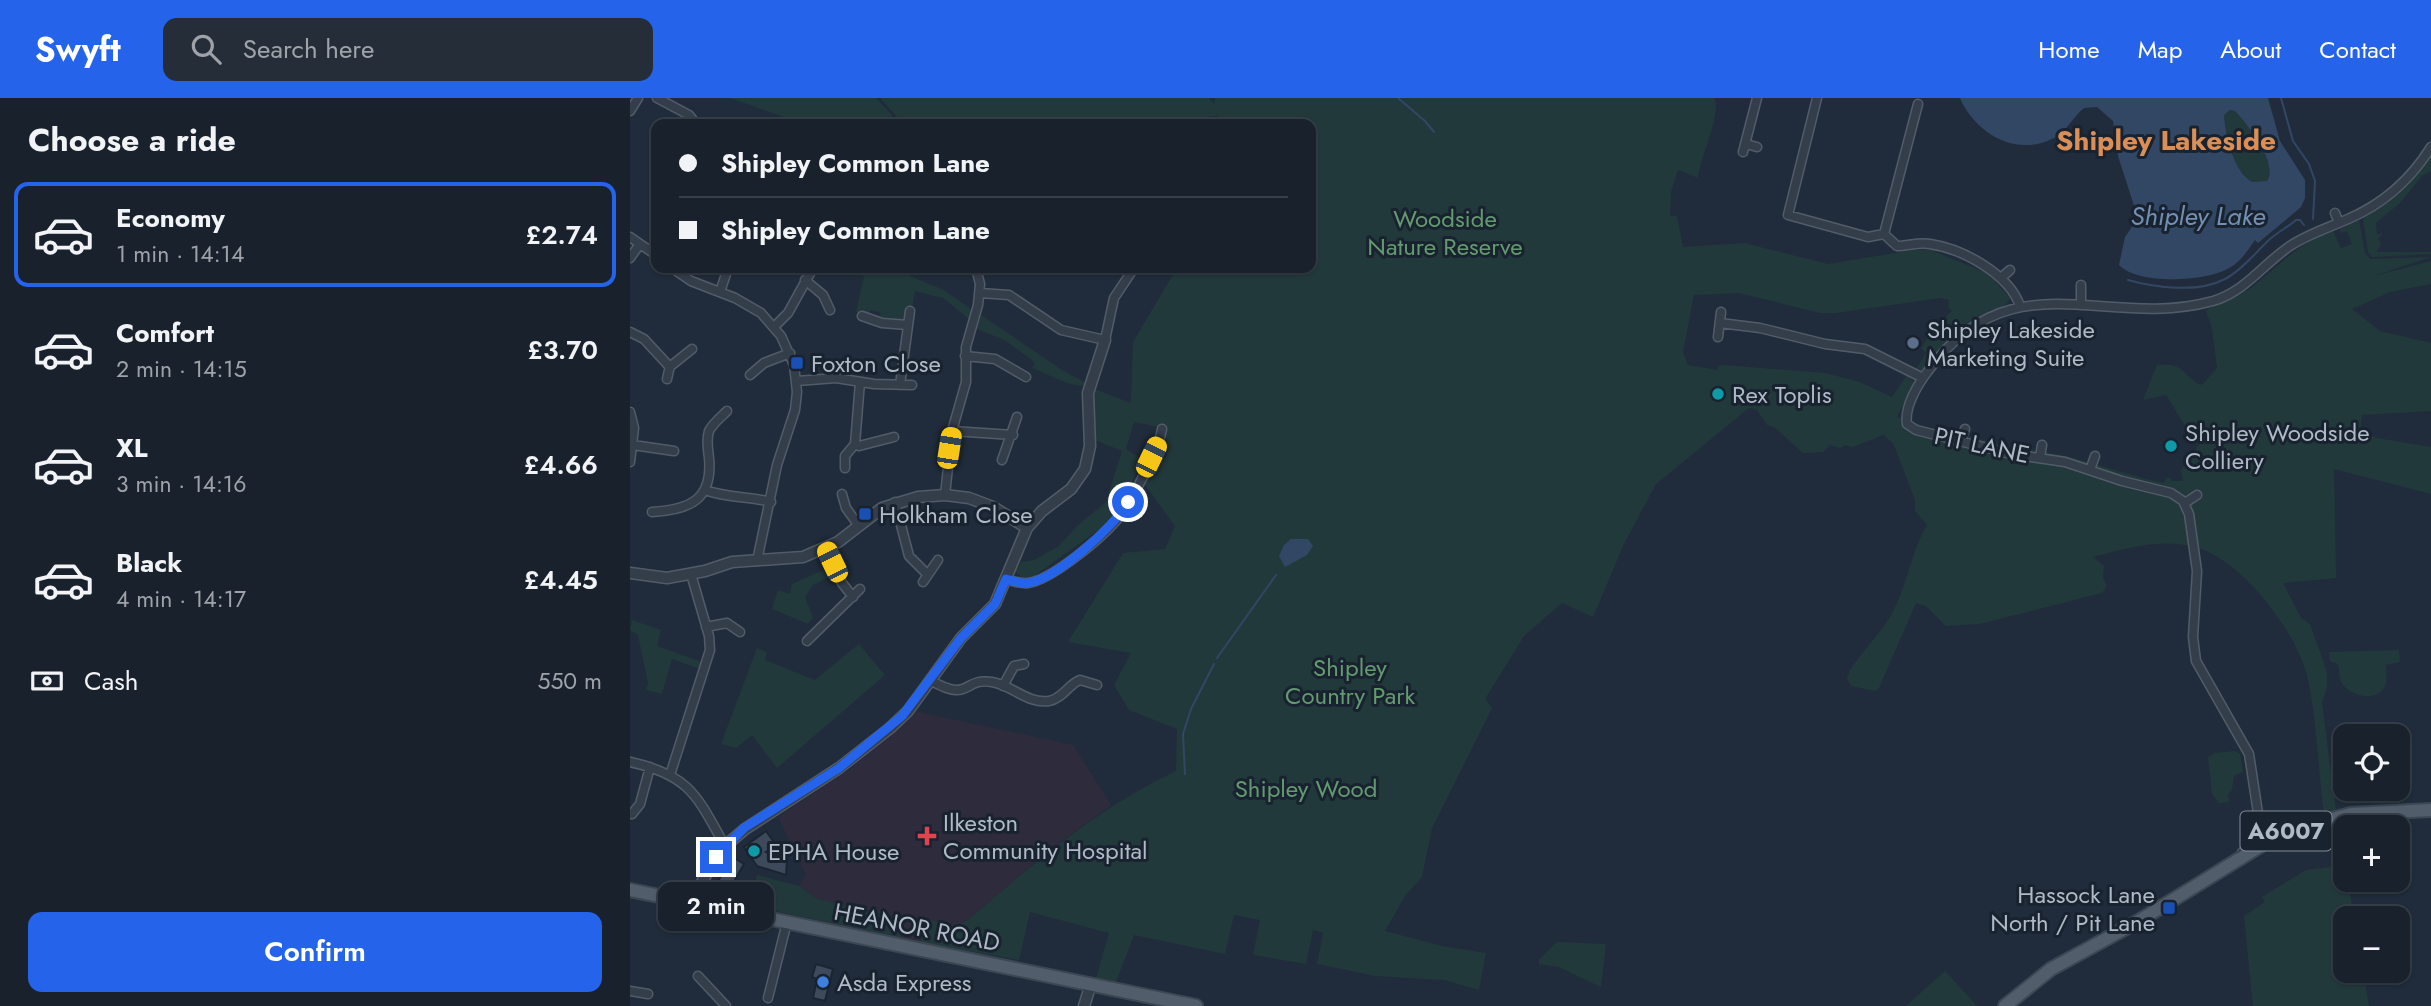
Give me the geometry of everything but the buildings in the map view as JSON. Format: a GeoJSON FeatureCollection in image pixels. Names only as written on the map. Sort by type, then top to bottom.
{"type":"FeatureCollection","features":[{"type":"Feature","properties":{"kind":"main road","name":"A6007"},"geometry":{"type":"LineString","coordinates":[[2005,1006],[2051,968],[2160,908],[2272,837],[2342,815],[2431,810]]}},
{"type":"Feature","properties":{"kind":"main road","name":"HEANOR ROAD"},"geometry":{"type":"LineString","coordinates":[[630,890],[1196,1006]]}},
{"type":"Feature","properties":{"kind":"street"},"geometry":{"type":"LineString","coordinates":[[630,111],[638,98]]}},
{"type":"Feature","properties":{"kind":"street"},"geometry":{"type":"LineString","coordinates":[[657,98],[695,118]]}},
{"type":"Feature","properties":{"kind":"street"},"geometry":{"type":"LineString","coordinates":[[1756,147],[1745,148],[1757,98]]}},
{"type":"Feature","properties":{"kind":"street"},"geometry":{"type":"LineString","coordinates":[[1816,98],[1788,215],[1868,237],[1884,234]]}},
{"type":"Feature","properties":{"kind":"street"},"geometry":{"type":"LineString","coordinates":[[1884,234],[1918,104]]}},
{"type":"Feature","properties":{"kind":"street","name":"PIT LANE"},"geometry":{"type":"LineString","coordinates":[[2185,503],[2171,492],[2122,481],[2091,470],[2040,457],[2011,454],[1916,430],[1907,424],[1912,400],[1923,378],[1963,334],[1986,320],[2020,306],[2081,303],[2150,310],[2213,301],[2246,285],[2292,244],[2373,206],[2391,194],[2413,173],[2431,147]]}},
{"type":"Feature","properties":{"kind":"street"},"geometry":{"type":"LineString","coordinates":[[2335,213],[2339,223]]}},
{"type":"Feature","properties":{"kind":"street"},"geometry":{"type":"LineString","coordinates":[[1884,234],[1891,243],[1899,247],[1921,243],[1945,248],[1994,270],[2015,293],[2020,306]]}},
{"type":"Feature","properties":{"kind":"street"},"geometry":{"type":"LineString","coordinates":[[630,237],[651,252]]}},
{"type":"Feature","properties":{"kind":"street"},"geometry":{"type":"LineString","coordinates":[[630,258],[640,244]]}},
{"type":"Feature","properties":{"kind":"street"},"geometry":{"type":"LineString","coordinates":[[2002,277],[2010,270]]}},
{"type":"Feature","properties":{"kind":"street"},"geometry":{"type":"LineString","coordinates":[[679,273],[691,281],[752,308],[774,327],[790,352],[797,382],[795,410],[777,466],[757,561]]}},
{"type":"Feature","properties":{"kind":"street"},"geometry":{"type":"LineString","coordinates":[[720,292],[727,273]]}},
{"type":"Feature","properties":{"kind":"street"},"geometry":{"type":"LineString","coordinates":[[774,327],[788,313],[810,273]]}},
{"type":"Feature","properties":{"kind":"street"},"geometry":{"type":"LineString","coordinates":[[945,495],[952,431],[966,382],[965,356],[980,293],[977,273]]}},
{"type":"Feature","properties":{"kind":"street"},"geometry":{"type":"LineString","coordinates":[[692,902],[710,867],[725,846],[744,828],[807,790],[863,750],[908,711],[961,638],[995,604],[1016,547],[1027,528],[1042,511],[1071,489],[1087,464],[1090,446],[1088,397],[1114,298],[1131,273]]}},
{"type":"Feature","properties":{"kind":"street"},"geometry":{"type":"LineString","coordinates":[[805,281],[823,295],[830,310]]}},
{"type":"Feature","properties":{"kind":"street"},"geometry":{"type":"LineString","coordinates":[[2081,285],[2081,303]]}},
{"type":"Feature","properties":{"kind":"street"},"geometry":{"type":"LineString","coordinates":[[980,293],[1009,295],[1060,330],[1105,340]]}},
{"type":"Feature","properties":{"kind":"street"},"geometry":{"type":"LineString","coordinates":[[900,385],[910,311]]}},
{"type":"Feature","properties":{"kind":"street"},"geometry":{"type":"LineString","coordinates":[[1718,337],[1721,312]]}},
{"type":"Feature","properties":{"kind":"street"},"geometry":{"type":"LineString","coordinates":[[862,316],[873,316],[908,325]]}},
{"type":"Feature","properties":{"kind":"street"},"geometry":{"type":"LineString","coordinates":[[1720,323],[1760,328],[1825,344],[1866,344],[1923,378]]}},
{"type":"Feature","properties":{"kind":"street"},"geometry":{"type":"LineString","coordinates":[[630,332],[644,340],[664,363],[670,366]]}},
{"type":"Feature","properties":{"kind":"street"},"geometry":{"type":"LineString","coordinates":[[667,380],[670,366],[692,349]]}},
{"type":"Feature","properties":{"kind":"street"},"geometry":{"type":"LineString","coordinates":[[750,374],[764,362],[790,352]]}},
{"type":"Feature","properties":{"kind":"street"},"geometry":{"type":"LineString","coordinates":[[965,356],[995,359],[1026,377]]}},
{"type":"Feature","properties":{"kind":"street"},"geometry":{"type":"LineString","coordinates":[[797,382],[835,379],[912,385]]}},
{"type":"Feature","properties":{"kind":"street"},"geometry":{"type":"LineString","coordinates":[[845,468],[845,457],[855,444],[860,382]]}},
{"type":"Feature","properties":{"kind":"street"},"geometry":{"type":"LineString","coordinates":[[652,512],[675,515],[705,490],[709,468],[708,424],[727,411]]}},
{"type":"Feature","properties":{"kind":"street"},"geometry":{"type":"LineString","coordinates":[[630,412],[634,428],[630,462]]}},
{"type":"Feature","properties":{"kind":"street"},"geometry":{"type":"LineString","coordinates":[[1002,460],[1013,435],[1017,417]]}},
{"type":"Feature","properties":{"kind":"street"},"geometry":{"type":"LineString","coordinates":[[1006,579],[1024,583],[1037,580],[1074,556],[1106,530],[1123,511],[1162,429]]}},
{"type":"Feature","properties":{"kind":"street"},"geometry":{"type":"LineString","coordinates":[[1961,441],[1965,429]]}},
{"type":"Feature","properties":{"kind":"street"},"geometry":{"type":"LineString","coordinates":[[952,431],[1013,435]]}},
{"type":"Feature","properties":{"kind":"street"},"geometry":{"type":"LineString","coordinates":[[855,444],[859,446],[894,437]]}},
{"type":"Feature","properties":{"kind":"street"},"geometry":{"type":"LineString","coordinates":[[634,445],[669,448]]}},
{"type":"Feature","properties":{"kind":"street"},"geometry":{"type":"LineString","coordinates":[[2040,457],[2042,445]]}},
{"type":"Feature","properties":{"kind":"street"},"geometry":{"type":"LineString","coordinates":[[2091,470],[2095,456]]}},
{"type":"Feature","properties":{"kind":"street"},"geometry":{"type":"LineString","coordinates":[[705,490],[771,502]]}},
{"type":"Feature","properties":{"kind":"street"},"geometry":{"type":"LineString","coordinates":[[842,494],[846,508],[859,526]]}},
{"type":"Feature","properties":{"kind":"street"},"geometry":{"type":"LineString","coordinates":[[630,573],[653,578],[691,574],[732,562],[803,557],[826,549],[881,508],[895,502],[945,495],[985,503],[1027,528]]}},
{"type":"Feature","properties":{"kind":"street"},"geometry":{"type":"LineString","coordinates":[[2197,495],[2185,503],[2197,571],[2193,637],[2196,661],[2249,754],[2258,813],[2254,837],[2239,857]]}},
{"type":"Feature","properties":{"kind":"street"},"geometry":{"type":"LineString","coordinates":[[895,502],[909,556],[925,578],[938,561]]}},
{"type":"Feature","properties":{"kind":"street"},"geometry":{"type":"LineString","coordinates":[[826,549],[842,583],[853,597]]}},
{"type":"Feature","properties":{"kind":"street"},"geometry":{"type":"LineString","coordinates":[[670,775],[710,650],[691,574]]}},
{"type":"Feature","properties":{"kind":"street"},"geometry":{"type":"LineString","coordinates":[[807,641],[860,589]]}},
{"type":"Feature","properties":{"kind":"street"},"geometry":{"type":"LineString","coordinates":[[811,621],[818,628]]}},
{"type":"Feature","properties":{"kind":"street"},"geometry":{"type":"LineString","coordinates":[[706,627],[722,623],[738,625]]}},
{"type":"Feature","properties":{"kind":"street"},"geometry":{"type":"LineString","coordinates":[[1003,686],[1014,666],[1024,664]]}},
{"type":"Feature","properties":{"kind":"street"},"geometry":{"type":"LineString","coordinates":[[930,680],[953,692],[984,682],[1003,686],[1028,698],[1050,701],[1084,676],[1097,685]]}},
{"type":"Feature","properties":{"kind":"street"},"geometry":{"type":"LineString","coordinates":[[630,762],[670,775],[695,794],[725,846]]}},
{"type":"Feature","properties":{"kind":"street"},"geometry":{"type":"LineString","coordinates":[[632,814],[642,808],[650,767]]}},
{"type":"Feature","properties":{"kind":"street"},"geometry":{"type":"LineString","coordinates":[[2258,813],[2272,837]]}},
{"type":"Feature","properties":{"kind":"street"},"geometry":{"type":"LineString","coordinates":[[768,998],[787,922]]}},
{"type":"Feature","properties":{"kind":"street"},"geometry":{"type":"LineString","coordinates":[[698,976],[726,1006]]}},
{"type":"Feature","properties":{"kind":"street"},"geometry":{"type":"LineString","coordinates":[[697,992],[704,985]]}},
{"type":"Feature","properties":{"kind":"street"},"geometry":{"type":"LineString","coordinates":[[1084,1006],[1091,985]]}},
{"type":"Feature","properties":{"kind":"shaded area","name":"Ilkeston Community Hospital"},"geometry":{"type":"Polygon","coordinates":[[[918,712],[1073,745],[1111,805],[1048,851],[968,920],[956,926],[925,924],[921,942],[900,937],[903,919],[815,898],[799,886],[806,875],[778,817],[850,769],[918,712]]]}},
{"type":"Feature","properties":{"kind":"green space"},"geometry":{"type":"Polygon","coordinates":[[[730,98],[876,98],[893,119],[790,119],[730,98]]]}},
{"type":"Feature","properties":{"kind":"green space"},"geometry":{"type":"Polygon","coordinates":[[[880,98],[1209,98],[1214,104],[1215,98],[1715,98],[1713,126],[1698,178],[1678,170],[1671,192],[1670,216],[1677,216],[1683,247],[1744,243],[1828,264],[1913,250],[1931,250],[1989,274],[2010,298],[2001,308],[1962,329],[1921,370],[1916,369],[1926,353],[1921,348],[1937,324],[1952,311],[1948,307],[1949,300],[1940,298],[1820,313],[1739,293],[1694,295],[1683,352],[1688,365],[1717,370],[1718,366],[1724,365],[1825,373],[1860,382],[1892,397],[1907,375],[1914,382],[1897,417],[1939,430],[2065,456],[2164,483],[2166,478],[2183,481],[2181,470],[2200,443],[2197,445],[2166,395],[2143,400],[2157,365],[2180,368],[2202,385],[2217,368],[2212,329],[2206,311],[2248,290],[2297,250],[2319,237],[2333,231],[2341,248],[2352,244],[2347,231],[2341,233],[2340,229],[2359,220],[2365,253],[2370,259],[2431,257],[2370,277],[2431,261],[2431,284],[2390,292],[2352,309],[2380,331],[2431,343],[2431,411],[2362,415],[2360,432],[2377,438],[2431,447],[2431,494],[2334,469],[2336,578],[2283,583],[2301,618],[2310,624],[2327,672],[2327,688],[2322,703],[2336,811],[2324,813],[2311,696],[2303,662],[2293,642],[2281,622],[2250,584],[2233,568],[2198,548],[2158,544],[2132,547],[2093,557],[2104,566],[2103,578],[2107,586],[2102,593],[1979,624],[1946,626],[1926,606],[1916,603],[1879,688],[1875,691],[1851,686],[1847,678],[1850,670],[1890,617],[1927,525],[1915,511],[1915,500],[1893,443],[1883,435],[1853,447],[1845,445],[1840,448],[1830,445],[1823,452],[1803,453],[1774,427],[1767,425],[1757,410],[1749,408],[1656,484],[1624,544],[1593,617],[1562,603],[1524,636],[1485,699],[1492,708],[1432,828],[1422,877],[1405,896],[1385,931],[1442,946],[1486,953],[1479,990],[1444,980],[1375,976],[1317,964],[1323,933],[1313,930],[1306,964],[1253,955],[1260,920],[1234,915],[1225,954],[1134,935],[1116,982],[1096,978],[1109,933],[1030,912],[1019,960],[921,942],[925,924],[929,920],[956,926],[968,920],[1042,857],[1092,820],[1146,786],[1176,771],[1177,729],[1129,710],[1114,685],[1131,653],[1068,642],[1123,553],[1165,549],[1175,526],[1143,482],[1168,429],[1134,422],[1126,449],[1143,460],[1116,512],[1104,526],[1034,576],[1024,579],[1016,572],[1021,562],[1034,560],[1059,546],[1076,527],[1106,502],[1122,451],[1095,440],[1092,403],[1094,389],[1131,403],[1133,342],[1174,273],[1316,273],[1316,119],[1218,119],[1218,116],[1188,119],[897,119],[880,98]]]}},
{"type":"Feature","properties":{"kind":"green space"},"geometry":{"type":"Polygon","coordinates":[[[2229,110],[2235,111],[2261,147],[2270,172],[2267,181],[2254,182],[2247,178],[2236,163],[2225,123],[2224,115],[2229,110]]]}},
{"type":"Feature","properties":{"kind":"green space"},"geometry":{"type":"Polygon","coordinates":[[[2431,157],[2431,171],[2423,175],[2400,203],[2376,223],[2377,235],[2383,233],[2378,239],[2381,244],[2377,252],[2431,254],[2372,257],[2368,252],[2363,218],[2399,193],[2431,157]]]}},
{"type":"Feature","properties":{"kind":"green space"},"geometry":{"type":"Polygon","coordinates":[[[844,273],[910,273],[910,276],[944,290],[972,310],[969,319],[943,298],[915,291],[912,309],[902,321],[882,319],[879,312],[871,310],[866,314],[856,312],[864,276],[844,273]]]}},
{"type":"Feature","properties":{"kind":"green space"},"geometry":{"type":"Polygon","coordinates":[[[981,315],[1062,370],[1086,383],[1084,386],[1063,382],[1032,368],[1035,363],[1031,359],[1004,340],[977,329],[981,315]]]}},
{"type":"Feature","properties":{"kind":"green space"},"geometry":{"type":"Polygon","coordinates":[[[830,567],[834,575],[813,585],[805,597],[813,618],[808,624],[772,609],[778,590],[790,594],[792,584],[830,567]]]}},
{"type":"Feature","properties":{"kind":"green space"},"geometry":{"type":"Polygon","coordinates":[[[632,620],[661,630],[657,646],[702,662],[700,669],[672,659],[662,694],[646,690],[648,683],[638,635],[630,630],[632,620]]]}},
{"type":"Feature","properties":{"kind":"green space"},"geometry":{"type":"Polygon","coordinates":[[[859,644],[885,675],[777,768],[752,735],[736,748],[721,744],[757,648],[767,652],[765,660],[815,680],[859,644]]]}},
{"type":"Feature","properties":{"kind":"green space"},"geometry":{"type":"Polygon","coordinates":[[[2399,650],[2400,662],[2386,665],[2384,688],[2380,693],[2368,696],[2354,693],[2344,686],[2338,664],[2330,661],[2329,652],[2399,650]]]}},
{"type":"Feature","properties":{"kind":"green space"},"geometry":{"type":"Polygon","coordinates":[[[2235,751],[2240,754],[2243,772],[2234,776],[2232,790],[2228,794],[2229,802],[2219,803],[2212,794],[2208,757],[2215,753],[2235,751]]]}},
{"type":"Feature","properties":{"kind":"green space"},"geometry":{"type":"Polygon","coordinates":[[[2333,867],[2333,892],[2350,892],[2352,906],[2333,906],[2333,983],[2365,983],[2369,1006],[2253,1006],[2244,916],[2265,902],[2262,897],[2306,870],[2333,867]]]}},
{"type":"Feature","properties":{"kind":"green space"},"geometry":{"type":"Polygon","coordinates":[[[757,875],[799,886],[815,898],[903,920],[900,937],[751,906],[757,875]]]}},
{"type":"Feature","properties":{"kind":"green space"},"geometry":{"type":"Polygon","coordinates":[[[1557,942],[1606,944],[1601,987],[1559,967],[1539,964],[1539,960],[1557,942]]]}},
{"type":"Feature","properties":{"kind":"green space"},"geometry":{"type":"Polygon","coordinates":[[[1945,971],[1977,1006],[1906,1006],[1945,971]]]}},
{"type":"Feature","properties":{"kind":"water","name":"Shipley Lake"},"geometry":{"type":"Polygon","coordinates":[[[1960,98],[2268,98],[2280,141],[2305,180],[2305,198],[2301,207],[2258,243],[2255,240],[2229,268],[2218,273],[2189,278],[2141,276],[2119,265],[2125,237],[2138,218],[2118,156],[2113,121],[2097,107],[2084,108],[2063,132],[2054,138],[2025,145],[1998,139],[1976,122],[1960,98]],[[2230,110],[2224,115],[2226,132],[2236,162],[2246,178],[2253,182],[2267,181],[2270,174],[2269,165],[2260,144],[2235,111],[2230,110]]]}},
{"type":"Feature","properties":{"kind":"water"},"geometry":{"type":"Polygon","coordinates":[[[1291,539],[1308,539],[1313,546],[1307,555],[1285,567],[1279,556],[1284,545],[1291,539]]]}},
{"type":"Feature","properties":{"kind":"waterway"},"geometry":{"type":"LineString","coordinates":[[1398,98],[1434,132]]}},
{"type":"Feature","properties":{"kind":"waterway"},"geometry":{"type":"LineString","coordinates":[[2281,98],[2293,141],[2309,164],[2315,181],[2313,219]]}},
{"type":"Feature","properties":{"kind":"waterway"},"geometry":{"type":"LineString","coordinates":[[2128,280],[2177,288],[2215,283],[2237,271],[2270,239],[2296,220],[2300,220],[2304,225]]}},
{"type":"Feature","properties":{"kind":"waterway"},"geometry":{"type":"LineString","coordinates":[[1217,658],[1276,575]]}},
{"type":"Feature","properties":{"kind":"waterway"},"geometry":{"type":"LineString","coordinates":[[1185,774],[1183,734],[1191,709],[1214,664]]}},
{"type":"Feature","properties":{"kind":"place","name":"Shipley Lakeside Marketing Suite"},"geometry":{"type":"Point","coordinates":[1913,343]}},
{"type":"Feature","properties":{"kind":"place","name":"Foxton Close"},"geometry":{"type":"Point","coordinates":[797,363]}},
{"type":"Feature","properties":{"kind":"place","name":"Rex Toplis"},"geometry":{"type":"Point","coordinates":[1718,394]}},
{"type":"Feature","properties":{"kind":"place","name":"Shipley Woodside Colliery"},"geometry":{"type":"Point","coordinates":[2171,446]}},
{"type":"Feature","properties":{"kind":"place","name":"Holkham Close"},"geometry":{"type":"Point","coordinates":[865,514]}},
{"type":"Feature","properties":{"kind":"place","name":"Ilkeston Community Hospital"},"geometry":{"type":"Point","coordinates":[927,836]}},
{"type":"Feature","properties":{"kind":"place","name":"EPHA House"},"geometry":{"type":"Point","coordinates":[754,851]}},
{"type":"Feature","properties":{"kind":"place","name":"Hassock Lane North / Pit Lane"},"geometry":{"type":"Point","coordinates":[2169,908]}},
{"type":"Feature","properties":{"kind":"place","name":"Asda Express"},"geometry":{"type":"Point","coordinates":[823,982]}},
{"type":"Feature","properties":{"kind":"district","name":"Shipley Lakeside"},"geometry":{"type":"Point","coordinates":[2166,140]}},
{"type":"Feature","properties":{"kind":"route"},"geometry":{"type":"LineString","coordinates":[[716,857],[744,828],[839,768],[908,711],[953,647],[995,604],[1006,579],[1030,583],[1055,569],[1099,537],[1118,519],[1128,502]]}},
{"type":"Feature","properties":{"kind":"park label","name":"Woodside Nature Reserve"},"geometry":{"type":"Point","coordinates":[1445,232]}},
{"type":"Feature","properties":{"kind":"park label","name":"Shipley Country Park"},"geometry":{"type":"Point","coordinates":[1350,681]}},
{"type":"Feature","properties":{"kind":"park label","name":"Shipley Wood"},"geometry":{"type":"Point","coordinates":[1306,788]}}]}
